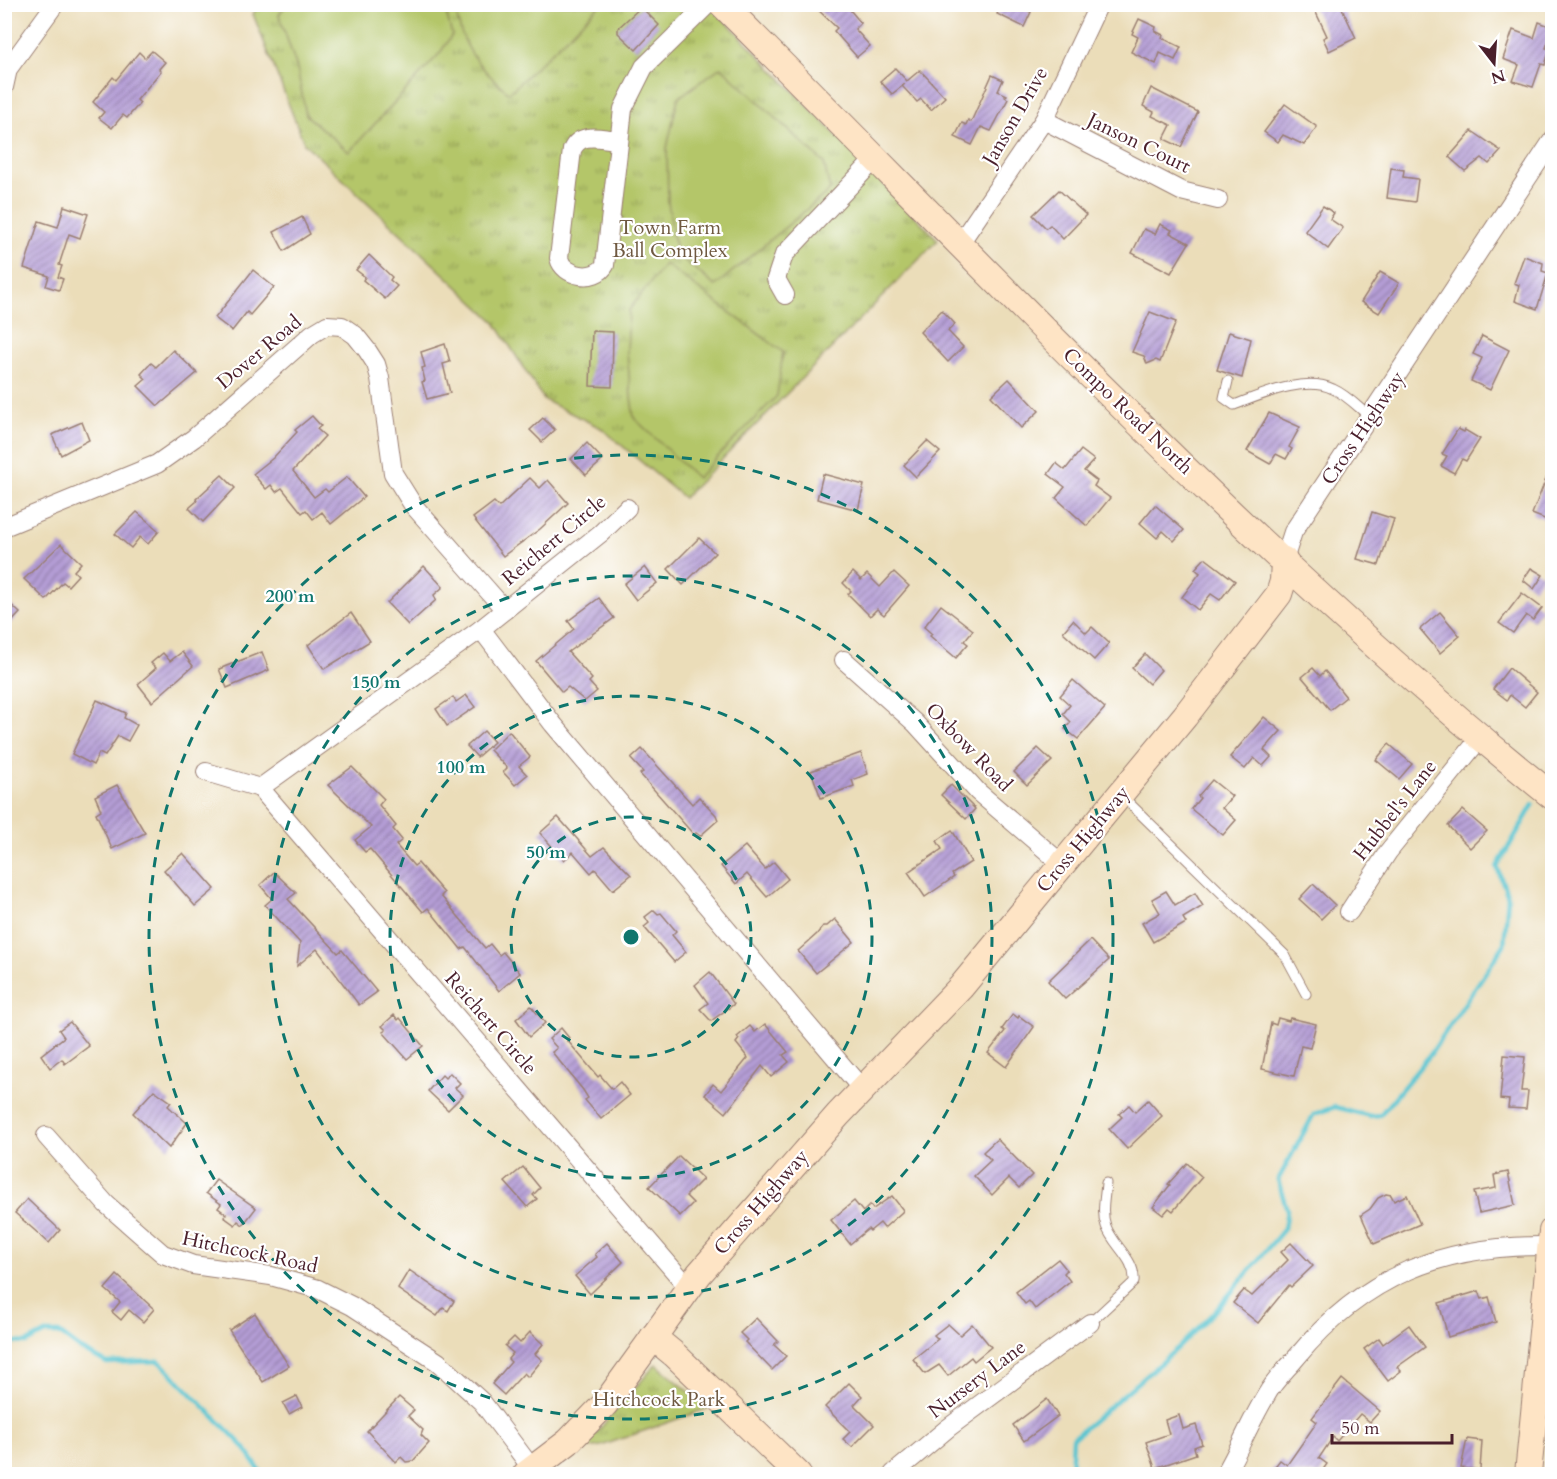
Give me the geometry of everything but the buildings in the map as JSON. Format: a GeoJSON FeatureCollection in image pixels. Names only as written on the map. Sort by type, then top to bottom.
{"type":"FeatureCollection","features":[{"type":"Feature","properties":{"kind":"main road","name":"Compo Road North"},"geometry":{"type":"LineString","coordinates":[[722,4],[1157,441],[1423,689],[1552,796]]}},
{"type":"Feature","properties":{"kind":"main road","name":"Cross Highway"},"geometry":{"type":"LineString","coordinates":[[529,1472],[588,1423],[616,1391],[688,1287],[806,1150],[961,987],[1120,795],[1279,594],[1283,581],[1284,560]]}},
{"type":"Feature","properties":{"kind":"main road"},"geometry":{"type":"LineString","coordinates":[[1528,1474],[1552,1239]]}},
{"type":"Feature","properties":{"kind":"main road"},"geometry":{"type":"LineString","coordinates":[[653,1338],[675,1355],[798,1474]]}},
{"type":"Feature","properties":{"kind":"street"},"geometry":{"type":"LineString","coordinates":[[6,74],[55,4]]}},
{"type":"Feature","properties":{"kind":"street"},"geometry":{"type":"LineString","coordinates":[[619,140],[584,137],[575,143],[572,150],[559,258],[561,266],[568,272],[593,275],[602,271],[605,265],[623,109],[644,67],[708,4]]}},
{"type":"Feature","properties":{"kind":"street","name":"Janson Drive"},"geometry":{"type":"LineString","coordinates":[[960,243],[971,231],[1044,120],[1099,4]]}},
{"type":"Feature","properties":{"kind":"street","name":"Janson Court"},"geometry":{"type":"LineString","coordinates":[[1044,120],[1181,191],[1218,200]]}},
{"type":"Feature","properties":{"kind":"street","name":"Cross Highway"},"geometry":{"type":"LineString","coordinates":[[1284,560],[1293,532],[1552,141]]}},
{"type":"Feature","properties":{"kind":"street"},"geometry":{"type":"LineString","coordinates":[[785,295],[776,279],[784,255],[876,158]]}},
{"type":"Feature","properties":{"kind":"street","name":"Dover Road"},"geometry":{"type":"LineString","coordinates":[[4,527],[157,464],[194,438],[312,334],[327,326],[342,326],[355,335],[376,364],[388,426],[393,473],[413,505],[505,610]]}},
{"type":"Feature","properties":{"kind":"street","name":"Reichert Circle"},"geometry":{"type":"LineString","coordinates":[[627,508],[601,533],[481,629],[260,788],[688,1287]]}},
{"type":"Feature","properties":{"kind":"street"},"geometry":{"type":"LineString","coordinates":[[481,629],[553,724],[862,1089]]}},
{"type":"Feature","properties":{"kind":"street","name":"Oxbow Road"},"geometry":{"type":"LineString","coordinates":[[844,660],[915,723],[959,774],[978,792],[1062,864]]}},
{"type":"Feature","properties":{"kind":"street","name":"Hubbel's Lane"},"geometry":{"type":"LineString","coordinates":[[1349,912],[1388,852],[1480,738]]}},
{"type":"Feature","properties":{"kind":"street"},"geometry":{"type":"LineString","coordinates":[[206,772],[260,788]]}},
{"type":"Feature","properties":{"kind":"street","name":"Hitchcock Road"},"geometry":{"type":"LineString","coordinates":[[46,1136],[106,1204],[163,1254],[193,1265],[271,1276],[318,1289],[352,1306],[438,1362],[482,1402],[529,1472]]}},
{"type":"Feature","properties":{"kind":"street"},"geometry":{"type":"LineString","coordinates":[[1225,1474],[1268,1392],[1319,1330],[1381,1281],[1446,1256],[1552,1239]]}},
{"type":"Feature","properties":{"kind":"street","name":"Nursery Lane"},"geometry":{"type":"LineString","coordinates":[[893,1474],[948,1428],[1090,1323]]}},
{"type":"Feature","properties":{"kind":"lane"},"geometry":{"type":"LineString","coordinates":[[1228,381],[1224,398],[1234,405],[1279,389],[1323,385],[1334,389],[1370,417]]}},
{"type":"Feature","properties":{"kind":"lane"},"geometry":{"type":"LineString","coordinates":[[1120,795],[1285,955],[1306,994]]}},
{"type":"Feature","properties":{"kind":"lane"},"geometry":{"type":"LineString","coordinates":[[1090,1323],[1134,1282],[1135,1274],[1130,1262],[1107,1229],[1103,1214],[1106,1183]]}},
{"type":"Feature","properties":{"kind":"green space","name":"Town Farm Ball Complex"},"geometry":{"type":"Polygon","coordinates":[[[259,4],[710,5],[938,240],[684,498],[601,428],[544,400],[494,321],[304,143],[253,14],[259,4]]]}},
{"type":"Feature","properties":{"kind":"green space"},"geometry":{"type":"Polygon","coordinates":[[[286,4],[441,5],[445,8],[452,35],[440,53],[349,152],[306,115],[297,68],[279,15],[286,4]]]}},
{"type":"Feature","properties":{"kind":"green space"},"geometry":{"type":"Polygon","coordinates":[[[455,4],[600,5],[509,93],[472,55],[461,32],[455,4]]]}},
{"type":"Feature","properties":{"kind":"green space"},"geometry":{"type":"Polygon","coordinates":[[[721,67],[824,163],[830,190],[715,286],[676,253],[668,202],[667,148],[678,98],[721,67]]]}},
{"type":"Feature","properties":{"kind":"green space"},"geometry":{"type":"Polygon","coordinates":[[[665,264],[783,352],[777,396],[697,478],[634,418],[627,352],[629,310],[665,264]]]}},
{"type":"Feature","properties":{"kind":"green space","name":"Hitchcock Park"},"geometry":{"type":"Polygon","coordinates":[[[656,1364],[709,1408],[601,1446],[578,1449],[598,1431],[656,1364]]]}},
{"type":"Feature","properties":{"kind":"waterway"},"geometry":{"type":"LineString","coordinates":[[1071,1474],[1073,1438],[1179,1347],[1219,1307],[1284,1229],[1287,1210],[1278,1180],[1314,1114],[1335,1107],[1370,1116],[1380,1115],[1430,1055],[1504,945],[1508,897],[1497,867],[1533,805]]}},
{"type":"Feature","properties":{"kind":"waterway"},"geometry":{"type":"LineString","coordinates":[[4,1345],[13,1342],[26,1343],[45,1333],[59,1333],[79,1348],[107,1363],[159,1361],[244,1447],[262,1474]]}}]}
